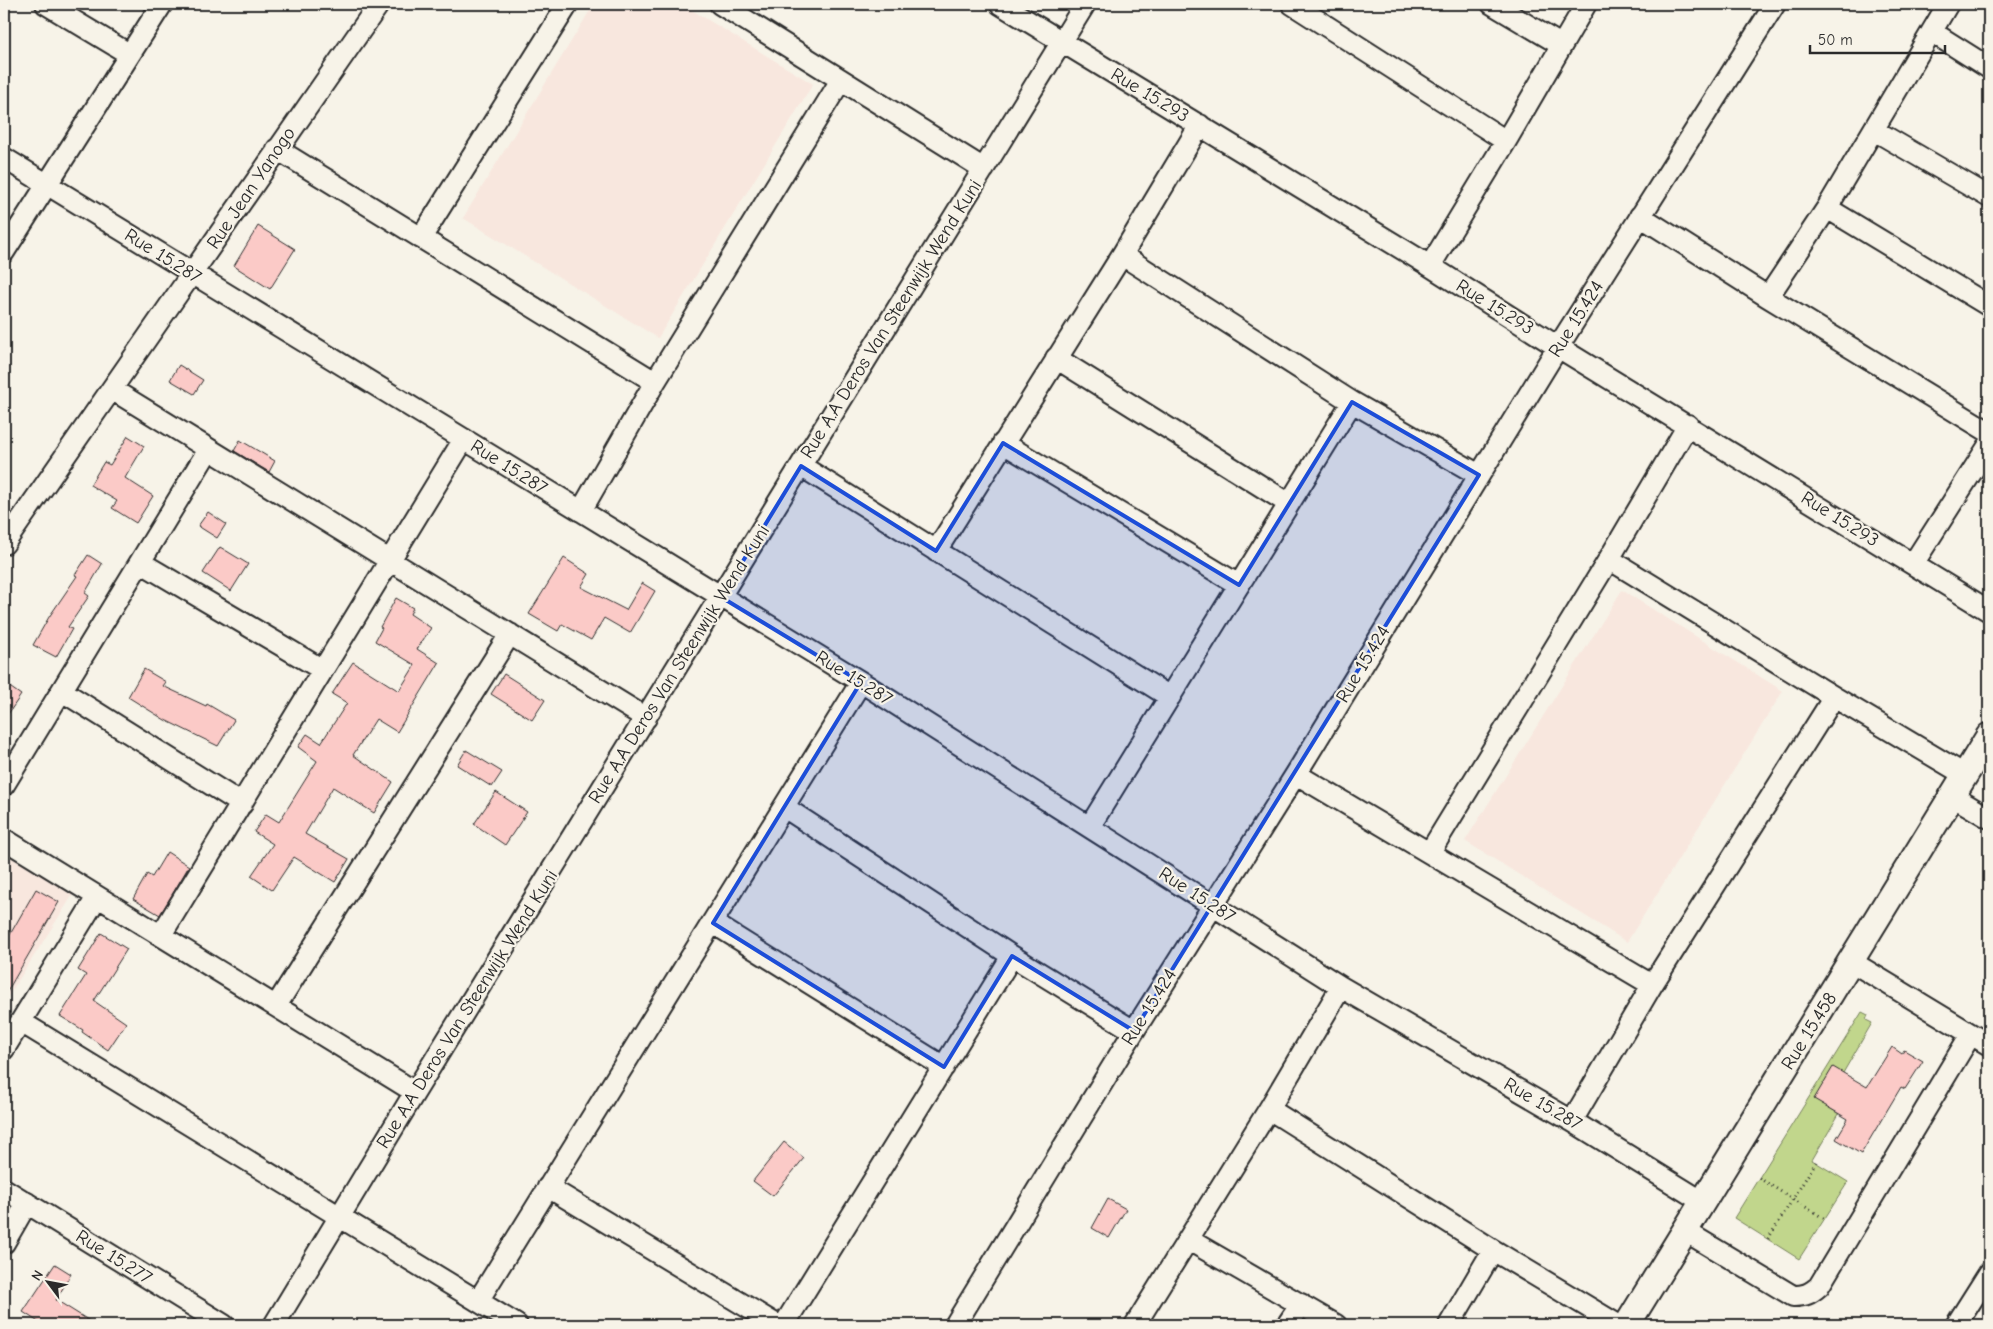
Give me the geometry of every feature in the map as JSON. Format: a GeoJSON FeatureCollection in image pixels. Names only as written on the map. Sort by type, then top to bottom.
{"type":"FeatureCollection","features":[{"type":"Feature","properties":{"kind":"main road","name":"Rue 15.458"},"geometry":{"type":"LineString","coordinates":[[1627,1325],[1852,962],[1989,736]]}},
{"type":"Feature","properties":{"kind":"street"},"geometry":{"type":"LineString","coordinates":[[46,4],[129,54]]}},
{"type":"Feature","properties":{"kind":"street"},"geometry":{"type":"LineString","coordinates":[[4,252],[162,4]]}},
{"type":"Feature","properties":{"kind":"street","name":"Rue Jean Yanogo"},"geometry":{"type":"LineString","coordinates":[[4,544],[113,390],[277,149],[379,4]]}},
{"type":"Feature","properties":{"kind":"street"},"geometry":{"type":"LineString","coordinates":[[421,238],[568,4]]}},
{"type":"Feature","properties":{"kind":"street"},"geometry":{"type":"LineString","coordinates":[[720,4],[984,169]]}},
{"type":"Feature","properties":{"kind":"street","name":"Rue 15.293"},"geometry":{"type":"LineString","coordinates":[[1000,4],[1430,266],[1558,347],[1688,424],[1989,611]]}},
{"type":"Feature","properties":{"kind":"street","name":"Rue A.A Deros Van Steenwijk Wend Kuni"},"geometry":{"type":"LineString","coordinates":[[274,1325],[415,1092],[1085,4]]}},
{"type":"Feature","properties":{"kind":"street"},"geometry":{"type":"LineString","coordinates":[[1292,4],[1506,141]]}},
{"type":"Feature","properties":{"kind":"street"},"geometry":{"type":"LineString","coordinates":[[1492,4],[1561,45]]}},
{"type":"Feature","properties":{"kind":"street"},"geometry":{"type":"LineString","coordinates":[[1430,266],[1586,4]]}},
{"type":"Feature","properties":{"kind":"street","name":"Rue 15.424"},"geometry":{"type":"LineString","coordinates":[[954,1325],[1558,347],[1775,4]]}},
{"type":"Feature","properties":{"kind":"street"},"geometry":{"type":"LineString","coordinates":[[1768,297],[1827,208],[1948,4]]}},
{"type":"Feature","properties":{"kind":"street"},"geometry":{"type":"LineString","coordinates":[[1932,32],[1989,68]]}},
{"type":"Feature","properties":{"kind":"street"},"geometry":{"type":"LineString","coordinates":[[581,511],[655,382],[841,80]]}},
{"type":"Feature","properties":{"kind":"street"},"geometry":{"type":"LineString","coordinates":[[936,551],[1122,255],[1200,125]]}},
{"type":"Feature","properties":{"kind":"street"},"geometry":{"type":"LineString","coordinates":[[1874,130],[1989,197]]}},
{"type":"Feature","properties":{"kind":"street"},"geometry":{"type":"LineString","coordinates":[[277,149],[655,382]]}},
{"type":"Feature","properties":{"kind":"street","name":"Rue 15.287"},"geometry":{"type":"LineString","coordinates":[[4,158],[862,682],[1341,987],[1572,1121],[1703,1202]]}},
{"type":"Feature","properties":{"kind":"street"},"geometry":{"type":"LineString","coordinates":[[1827,208],[1989,306]]}},
{"type":"Feature","properties":{"kind":"street"},"geometry":{"type":"LineString","coordinates":[[1640,216],[1768,297],[1989,432]]}},
{"type":"Feature","properties":{"kind":"street"},"geometry":{"type":"LineString","coordinates":[[1122,255],[1352,402],[1479,475]]}},
{"type":"Feature","properties":{"kind":"street"},"geometry":{"type":"LineString","coordinates":[[1056,358],[1288,503]]}},
{"type":"Feature","properties":{"kind":"street"},"geometry":{"type":"LineString","coordinates":[[113,390],[646,718]]}},
{"type":"Feature","properties":{"kind":"street"},"geometry":{"type":"LineString","coordinates":[[1090,826],[1352,402]]}},
{"type":"Feature","properties":{"kind":"street"},"geometry":{"type":"LineString","coordinates":[[1430,852],[1609,559],[1688,424]]}},
{"type":"Feature","properties":{"kind":"street"},"geometry":{"type":"LineString","coordinates":[[161,935],[464,439]]}},
{"type":"Feature","properties":{"kind":"street"},"geometry":{"type":"LineString","coordinates":[[1003,443],[1239,585]]}},
{"type":"Feature","properties":{"kind":"street"},"geometry":{"type":"LineString","coordinates":[[1913,564],[1989,445]]}},
{"type":"Feature","properties":{"kind":"street"},"geometry":{"type":"LineString","coordinates":[[4,784],[209,449]]}},
{"type":"Feature","properties":{"kind":"street"},"geometry":{"type":"LineString","coordinates":[[801,466],[1170,697]]}},
{"type":"Feature","properties":{"kind":"street"},"geometry":{"type":"LineString","coordinates":[[1609,559],[1965,775]]}},
{"type":"Feature","properties":{"kind":"street"},"geometry":{"type":"LineString","coordinates":[[140,562],[323,670]]}},
{"type":"Feature","properties":{"kind":"street"},"geometry":{"type":"LineString","coordinates":[[276,1006],[510,634]]}},
{"type":"Feature","properties":{"kind":"street"},"geometry":{"type":"LineString","coordinates":[[478,1301],[862,682]]}},
{"type":"Feature","properties":{"kind":"street"},"geometry":{"type":"LineString","coordinates":[[62,691],[242,804]]}},
{"type":"Feature","properties":{"kind":"street"},"geometry":{"type":"LineString","coordinates":[[1572,1121],[1652,985],[1834,697]]}},
{"type":"Feature","properties":{"kind":"street"},"geometry":{"type":"LineString","coordinates":[[1296,774],[1652,985]]}},
{"type":"Feature","properties":{"kind":"street"},"geometry":{"type":"LineString","coordinates":[[1952,796],[1989,818]]}},
{"type":"Feature","properties":{"kind":"street"},"geometry":{"type":"LineString","coordinates":[[784,807],[1012,956],[1134,1031]]}},
{"type":"Feature","properties":{"kind":"street"},"geometry":{"type":"LineString","coordinates":[[4,839],[415,1092]]}},
{"type":"Feature","properties":{"kind":"street"},"geometry":{"type":"LineString","coordinates":[[4,1049],[98,897]]}},
{"type":"Feature","properties":{"kind":"street"},"geometry":{"type":"LineString","coordinates":[[712,923],[944,1067]]}},
{"type":"Feature","properties":{"kind":"street"},"geometry":{"type":"LineString","coordinates":[[784,1325],[1012,956]]}},
{"type":"Feature","properties":{"kind":"street"},"geometry":{"type":"LineString","coordinates":[[1852,962],[1989,1045]]}},
{"type":"Feature","properties":{"kind":"street"},"geometry":{"type":"LineString","coordinates":[[1135,1325],[1269,1109],[1341,987]]}},
{"type":"Feature","properties":{"kind":"street"},"geometry":{"type":"LineString","coordinates":[[21,1022],[517,1325]]}},
{"type":"Feature","properties":{"kind":"street"},"geometry":{"type":"LineString","coordinates":[[1685,1232],[1793,1296],[1804,1296],[1819,1286],[1922,1106],[1971,1034]]}},
{"type":"Feature","properties":{"kind":"street"},"geometry":{"type":"LineString","coordinates":[[1269,1109],[1493,1250],[1618,1325]]}},
{"type":"Feature","properties":{"kind":"street"},"geometry":{"type":"LineString","coordinates":[[548,1187],[777,1325]]}},
{"type":"Feature","properties":{"kind":"street","name":"Rue 15.277"},"geometry":{"type":"LineString","coordinates":[[4,1189],[221,1324]]}},
{"type":"Feature","properties":{"kind":"street"},"geometry":{"type":"LineString","coordinates":[[4,1243],[27,1203]]}},
{"type":"Feature","properties":{"kind":"street"},"geometry":{"type":"LineString","coordinates":[[1189,1240],[1336,1325]]}},
{"type":"Feature","properties":{"kind":"street"},"geometry":{"type":"LineString","coordinates":[[1449,1325],[1493,1250]]}},
{"type":"Feature","properties":{"kind":"street"},"geometry":{"type":"LineString","coordinates":[[1956,1325],[1989,1273]]}},
{"type":"Feature","properties":{"kind":"street"},"geometry":{"type":"LineString","coordinates":[[1287,1325],[1301,1304]]}},
{"type":"Feature","properties":{"kind":"path"},"geometry":{"type":"LineString","coordinates":[[1768,1239],[1816,1162]]}},
{"type":"Feature","properties":{"kind":"path"},"geometry":{"type":"LineString","coordinates":[[1758,1178],[1825,1219]]}},
{"type":"Feature","properties":{"kind":"highlighted area"},"geometry":{"type":"Polygon","coordinates":[[[1352,402],[1479,475],[1134,1031],[1012,956],[944,1067],[713,923],[861,682],[721,597],[801,466],[936,551],[1003,443],[1239,585],[1352,402]]]}},
{"type":"Feature","properties":{"kind":"shaded area"},"geometry":{"type":"Polygon","coordinates":[[[594,4],[682,4],[813,84],[658,338],[463,218],[594,4]]]}},
{"type":"Feature","properties":{"kind":"shaded area"},"geometry":{"type":"Polygon","coordinates":[[[1622,590],[1783,691],[1627,942],[1465,841],[1622,590]]]}},
{"type":"Feature","properties":{"kind":"shaded area"},"geometry":{"type":"Polygon","coordinates":[[[4,851],[74,893],[4,1003],[4,851]]]}},
{"type":"Feature","properties":{"kind":"green space"},"geometry":{"type":"Polygon","coordinates":[[[1862,1012],[1868,1015],[1866,1020],[1872,1023],[1843,1073],[1815,1099],[1839,1114],[1812,1160],[1848,1182],[1799,1259],[1734,1218],[1862,1012]]]}},
{"type":"Feature","properties":{"kind":"building"},"geometry":{"type":"Polygon","coordinates":[[[258,226],[295,249],[270,289],[234,266],[258,226]]]}},
{"type":"Feature","properties":{"kind":"building"},"geometry":{"type":"Polygon","coordinates":[[[179,365],[203,380],[194,394],[170,380],[179,365]]]}},
{"type":"Feature","properties":{"kind":"building"},"geometry":{"type":"Polygon","coordinates":[[[128,436],[144,446],[125,478],[153,496],[136,523],[112,508],[117,501],[90,485],[104,462],[110,465],[128,436]]]}},
{"type":"Feature","properties":{"kind":"building"},"geometry":{"type":"Polygon","coordinates":[[[240,440],[275,461],[269,472],[234,451],[240,440]]]}},
{"type":"Feature","properties":{"kind":"building"},"geometry":{"type":"Polygon","coordinates":[[[208,512],[226,524],[217,538],[198,526],[208,512]]]}},
{"type":"Feature","properties":{"kind":"building"},"geometry":{"type":"Polygon","coordinates":[[[220,547],[248,564],[231,591],[203,573],[220,547]]]}},
{"type":"Feature","properties":{"kind":"building"},"geometry":{"type":"Polygon","coordinates":[[[88,555],[102,564],[85,593],[89,596],[68,627],[72,629],[56,657],[33,645],[49,617],[77,576],[75,575],[88,555]]]}},
{"type":"Feature","properties":{"kind":"building"},"geometry":{"type":"Polygon","coordinates":[[[564,558],[589,574],[581,587],[626,610],[642,583],[655,591],[630,633],[604,618],[591,640],[562,624],[558,631],[529,614],[564,558]]]}},
{"type":"Feature","properties":{"kind":"building"},"geometry":{"type":"Polygon","coordinates":[[[396,598],[413,608],[410,614],[431,628],[417,649],[439,663],[397,732],[376,719],[353,755],[393,782],[374,813],[333,787],[305,834],[349,859],[335,882],[294,857],[272,890],[251,876],[273,844],[254,832],[266,814],[279,822],[317,761],[298,747],[307,734],[321,743],[347,703],[332,694],[353,662],[399,691],[415,665],[375,641],[382,628],[380,627],[396,598]]]}},
{"type":"Feature","properties":{"kind":"building"},"geometry":{"type":"Polygon","coordinates":[[[144,669],[166,682],[163,686],[206,706],[207,704],[234,720],[218,746],[165,720],[128,697],[144,669]]]}},
{"type":"Feature","properties":{"kind":"building"},"geometry":{"type":"Polygon","coordinates":[[[504,674],[545,700],[532,720],[491,694],[504,674]]]}},
{"type":"Feature","properties":{"kind":"building"},"geometry":{"type":"Polygon","coordinates":[[[4,683],[21,695],[4,720],[4,683]]]}},
{"type":"Feature","properties":{"kind":"building"},"geometry":{"type":"Polygon","coordinates":[[[466,750],[502,772],[492,787],[457,765],[466,750]]]}},
{"type":"Feature","properties":{"kind":"building"},"geometry":{"type":"Polygon","coordinates":[[[496,792],[527,812],[505,845],[474,824],[496,792]]]}},
{"type":"Feature","properties":{"kind":"building"},"geometry":{"type":"Polygon","coordinates":[[[167,852],[189,866],[160,915],[133,899],[147,874],[152,877],[167,852]]]}},
{"type":"Feature","properties":{"kind":"building"},"geometry":{"type":"Polygon","coordinates":[[[36,889],[59,902],[4,997],[4,945],[36,889]]]}},
{"type":"Feature","properties":{"kind":"building"},"geometry":{"type":"Polygon","coordinates":[[[101,933],[127,949],[94,1001],[126,1023],[108,1050],[82,1032],[83,1030],[60,1016],[86,975],[78,970],[101,933]]]}},
{"type":"Feature","properties":{"kind":"building"},"geometry":{"type":"Polygon","coordinates":[[[1892,1047],[1902,1054],[1904,1050],[1923,1061],[1905,1089],[1901,1087],[1861,1154],[1836,1139],[1848,1119],[1814,1099],[1833,1067],[1867,1087],[1892,1047]]]}},
{"type":"Feature","properties":{"kind":"building"},"geometry":{"type":"Polygon","coordinates":[[[784,1142],[804,1158],[773,1196],[753,1181],[784,1142]]]}},
{"type":"Feature","properties":{"kind":"building"},"geometry":{"type":"Polygon","coordinates":[[[1108,1199],[1126,1209],[1109,1238],[1092,1228],[1108,1199]]]}},
{"type":"Feature","properties":{"kind":"building"},"geometry":{"type":"Polygon","coordinates":[[[55,1264],[71,1274],[56,1300],[96,1325],[43,1325],[23,1312],[55,1264]]]}}]}
